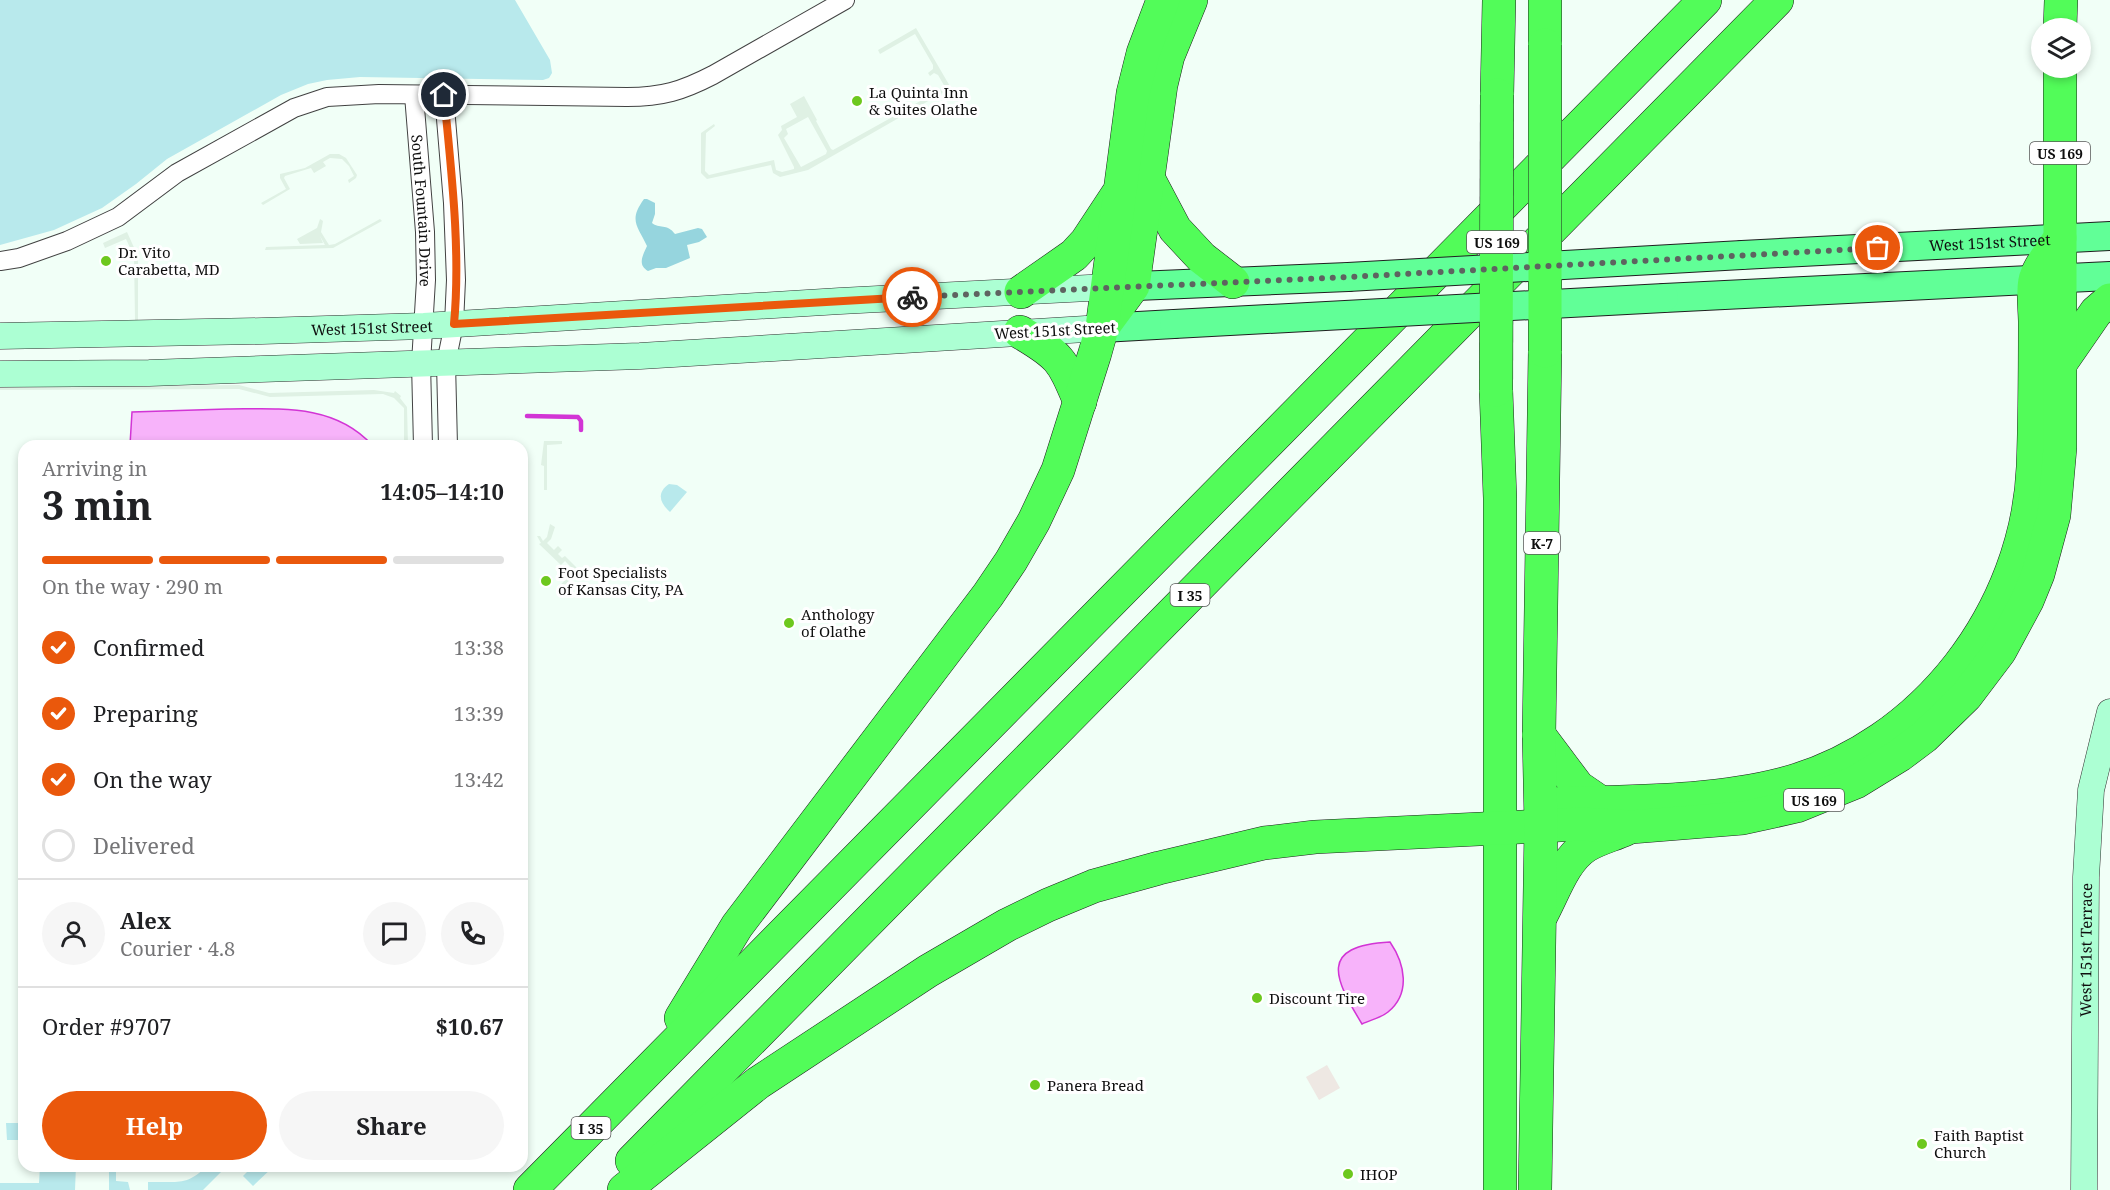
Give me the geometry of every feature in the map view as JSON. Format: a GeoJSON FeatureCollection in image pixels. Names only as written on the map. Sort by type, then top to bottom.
{"type":"FeatureCollection","features":[{"type":"Feature","properties":{"kind":"highway"},"geometry":{"type":"LineString","coordinates":[[1021,292],[1074,255],[1134,182],[1133,93],[1143,52],[1163,0]]}},
{"type":"Feature","properties":{"kind":"highway"},"geometry":{"type":"LineString","coordinates":[[652,1065],[737,926],[948,648],[1011,561],[1034,521],[1058,470],[1102,328],[1120,286],[1134,182],[1168,56],[1191,0]]}},
{"type":"Feature","properties":{"kind":"highway","name":"US 169"},"geometry":{"type":"LineString","coordinates":[[1499,0],[1496,390],[1500,498],[1500,1190]]}},
{"type":"Feature","properties":{"kind":"highway","name":"K-7"},"geometry":{"type":"LineString","coordinates":[[1539,920],[1541,815],[1539,735],[1545,351],[1545,0]]}},
{"type":"Feature","properties":{"kind":"highway","name":"I 35"},"geometry":{"type":"LineString","coordinates":[[530,1190],[1705,0]]}},
{"type":"Feature","properties":{"kind":"highway","name":"I 35"},"geometry":{"type":"LineString","coordinates":[[603,1190],[1777,0]]}},
{"type":"Feature","properties":{"kind":"highway"},"geometry":{"type":"LineString","coordinates":[[2060,18],[2061,0]]}},
{"type":"Feature","properties":{"kind":"highway","name":"US 169"},"geometry":{"type":"LineString","coordinates":[[2060,78],[2060,238]]}},
{"type":"Feature","properties":{"kind":"highway"},"geometry":{"type":"LineString","coordinates":[[1134,182],[1203,258],[1233,282]]}},
{"type":"Feature","properties":{"kind":"highway"},"geometry":{"type":"LineString","coordinates":[[624,1190],[758,1083],[969,946],[1048,905],[1094,886],[1264,843],[1315,837],[1500,828],[1541,815],[1600,802],[1714,796],[1751,791],[1785,783],[1824,769],[1859,751],[1913,714],[1959,666],[1990,619],[2003,592],[2019,549],[2032,487],[2047,278],[2060,238]]}},
{"type":"Feature","properties":{"kind":"highway","name":"US 169"},"geometry":{"type":"LineString","coordinates":[[1535,1190],[1539,920],[1574,857],[1586,846],[1630,828],[1743,818],[1780,811],[1825,796],[1856,782],[1900,755],[1946,718],[1966,696],[2015,627],[2047,545],[2058,486],[2060,364],[2047,278]]}},
{"type":"Feature","properties":{"kind":"highway"},"geometry":{"type":"LineString","coordinates":[[2060,364],[2096,312],[2110,300]]}},
{"type":"Feature","properties":{"kind":"highway"},"geometry":{"type":"LineString","coordinates":[[1020,332],[1054,354],[1063,364],[1080,402]]}},
{"type":"Feature","properties":{"kind":"highway"},"geometry":{"type":"LineString","coordinates":[[1539,735],[1578,787],[1600,802]]}},
{"type":"Feature","properties":{"kind":"highway"},"geometry":{"type":"LineString","coordinates":[[1541,815],[1582,824],[1630,828]]}},
{"type":"Feature","properties":{"kind":"main road","name":"West 151st Street"},"geometry":{"type":"LineString","coordinates":[[0,336],[424,326],[1120,286],[2110,236]]}},
{"type":"Feature","properties":{"kind":"main road","name":"West 151st Street"},"geometry":{"type":"LineString","coordinates":[[0,374],[161,372],[640,356],[1020,332],[2110,276]]}},
{"type":"Feature","properties":{"kind":"main road","name":"West 151st Terrace"},"geometry":{"type":"LineString","coordinates":[[2084,1190],[2086,877],[2091,790],[2110,712]]}},
{"type":"Feature","properties":{"kind":"street"},"geometry":{"type":"LineString","coordinates":[[0,261],[41,251],[110,221],[177,173],[312,100],[350,94],[627,98],[666,95],[691,87],[845,0]]}},
{"type":"Feature","properties":{"kind":"street","name":"South Fountain Drive"},"geometry":{"type":"LineString","coordinates":[[414,95],[425,232],[424,326],[434,363]]}},
{"type":"Feature","properties":{"kind":"street","name":"South Fountain Drive"},"geometry":{"type":"LineString","coordinates":[[434,363],[454,324],[456,280],[453,203],[444,95]]}},
{"type":"Feature","properties":{"kind":"street"},"geometry":{"type":"LineString","coordinates":[[424,440],[434,363]]}},
{"type":"Feature","properties":{"kind":"street"},"geometry":{"type":"LineString","coordinates":[[434,363],[447,440]]}},
{"type":"Feature","properties":{"kind":"shaded area"},"geometry":{"type":"Polygon","coordinates":[[[0,0],[515,0],[550,60],[552,73],[549,78],[543,80],[360,77],[308,84],[281,95],[167,159],[102,208],[54,230],[0,245],[0,0]]]}},
{"type":"Feature","properties":{"kind":"shaded area"},"geometry":{"type":"Polygon","coordinates":[[[916,28],[951,88],[808,170],[780,177],[773,173],[771,165],[707,179],[701,173],[701,133],[714,124],[715,126],[706,133],[705,171],[709,175],[774,160],[776,170],[782,172],[794,169],[794,167],[778,135],[782,130],[781,126],[797,117],[790,104],[804,96],[833,150],[896,115],[893,108],[895,107],[899,113],[945,87],[938,75],[934,73],[930,76],[928,73],[933,69],[933,65],[915,34],[880,54],[878,50],[916,28]],[[808,117],[786,129],[788,134],[784,138],[801,167],[826,154],[827,151],[808,117]]]}},
{"type":"Feature","properties":{"kind":"shaded area"},"geometry":{"type":"Polygon","coordinates":[[[330,154],[339,154],[346,158],[357,175],[356,178],[349,183],[348,180],[354,176],[349,166],[342,159],[330,158],[323,162],[326,166],[314,173],[311,168],[285,176],[290,189],[263,205],[261,203],[286,189],[280,174],[305,168],[330,154]]]}},
{"type":"Feature","properties":{"kind":"shaded area"},"geometry":{"type":"Polygon","coordinates":[[[644,199],[655,203],[652,223],[655,225],[669,228],[675,234],[702,229],[707,237],[687,245],[690,258],[666,268],[648,271],[645,269],[642,260],[647,246],[636,223],[636,213],[644,199]]]}},
{"type":"Feature","properties":{"kind":"shaded area"},"geometry":{"type":"Polygon","coordinates":[[[320,219],[323,221],[321,232],[329,245],[335,244],[380,219],[382,221],[333,248],[265,250],[266,247],[325,245],[320,236],[323,243],[300,244],[297,239],[317,228],[320,219]]]}},
{"type":"Feature","properties":{"kind":"shaded area"},"geometry":{"type":"Polygon","coordinates":[[[127,232],[138,252],[138,320],[135,320],[134,255],[130,255],[132,252],[126,239],[105,248],[103,243],[127,232]]]}},
{"type":"Feature","properties":{"kind":"shaded area"},"geometry":{"type":"Polygon","coordinates":[[[239,385],[269,393],[374,390],[394,393],[395,391],[407,407],[408,440],[404,440],[404,408],[394,398],[383,394],[270,397],[239,389],[0,390],[0,387],[239,385]]]}},
{"type":"Feature","properties":{"kind":"shaded area"},"geometry":{"type":"Polygon","coordinates":[[[227,409],[304,411],[340,422],[357,431],[367,440],[130,440],[132,412],[227,409]]]}},
{"type":"Feature","properties":{"kind":"shaded area"},"geometry":{"type":"Polygon","coordinates":[[[544,441],[562,441],[562,444],[547,445],[547,490],[544,490],[544,466],[541,465],[544,441]]]}},
{"type":"Feature","properties":{"kind":"shaded area"},"geometry":{"type":"Polygon","coordinates":[[[669,484],[677,485],[687,492],[670,512],[661,498],[662,491],[669,484]]]}},
{"type":"Feature","properties":{"kind":"shaded area"},"geometry":{"type":"Polygon","coordinates":[[[550,524],[555,527],[547,543],[554,550],[558,546],[562,550],[558,554],[562,558],[565,556],[579,570],[561,590],[566,595],[564,597],[556,590],[574,570],[565,561],[561,565],[539,544],[541,543],[537,536],[540,536],[543,541],[547,537],[550,524]]]}},
{"type":"Feature","properties":{"kind":"shaded area"},"geometry":{"type":"Polygon","coordinates":[[[1390,942],[1402,969],[1403,987],[1400,996],[1385,1014],[1362,1024],[1344,992],[1338,967],[1342,958],[1351,950],[1390,942]]]}},
{"type":"Feature","properties":{"kind":"shaded area"},"geometry":{"type":"Polygon","coordinates":[[[1327,1065],[1340,1088],[1319,1100],[1306,1077],[1327,1065]]]}},
{"type":"Feature","properties":{"kind":"shaded area"},"geometry":{"type":"Polygon","coordinates":[[[6,1123],[18,1123],[18,1140],[7,1140],[6,1123]]]}},
{"type":"Feature","properties":{"kind":"shaded area"},"geometry":{"type":"Polygon","coordinates":[[[40,1172],[76,1172],[75,1190],[0,1190],[0,1183],[39,1183],[40,1172]]]}},
{"type":"Feature","properties":{"kind":"shaded area"},"geometry":{"type":"Polygon","coordinates":[[[109,1172],[116,1172],[116,1181],[128,1182],[130,1190],[109,1190],[109,1172]]]}},
{"type":"Feature","properties":{"kind":"shaded area"},"geometry":{"type":"Polygon","coordinates":[[[221,1172],[203,1190],[148,1190],[148,1182],[180,1182],[200,1173],[221,1172]]]}},
{"type":"Feature","properties":{"kind":"shaded area"},"geometry":{"type":"Polygon","coordinates":[[[247,1172],[268,1172],[253,1186],[243,1176],[247,1172]]]}},
{"type":"Feature","properties":{"kind":"waterway"},"geometry":{"type":"LineString","coordinates":[[527,416],[578,417],[581,421],[581,430]]}},
{"type":"Feature","properties":{"kind":"way so far"},"geometry":{"type":"LineString","coordinates":[[912,297],[1348,277],[1878,248]]}},
{"type":"Feature","properties":{"kind":"place","name":"La Quinta Inn & Suites Olathe"},"geometry":{"type":"Point","coordinates":[857,101]}},
{"type":"Feature","properties":{"kind":"place","name":"Dr. Vito Carabetta, MD"},"geometry":{"type":"Point","coordinates":[106,261]}},
{"type":"Feature","properties":{"kind":"place","name":"Foot Specialists of Kansas City, PA"},"geometry":{"type":"Point","coordinates":[546,581]}},
{"type":"Feature","properties":{"kind":"place","name":"Anthology of Olathe"},"geometry":{"type":"Point","coordinates":[789,623]}},
{"type":"Feature","properties":{"kind":"place","name":"Discount Tire"},"geometry":{"type":"Point","coordinates":[1257,998]}},
{"type":"Feature","properties":{"kind":"place","name":"Panera Bread"},"geometry":{"type":"Point","coordinates":[1035,1085]}},
{"type":"Feature","properties":{"kind":"place","name":"Faith Baptist Church"},"geometry":{"type":"Point","coordinates":[1922,1144]}},
{"type":"Feature","properties":{"kind":"place","name":"IHOP"},"geometry":{"type":"Point","coordinates":[1348,1174]}},
{"type":"Feature","properties":{"kind":"route"},"geometry":{"type":"LineString","coordinates":[[444,95],[453,203],[456,280],[454,324],[912,297]]}}]}
